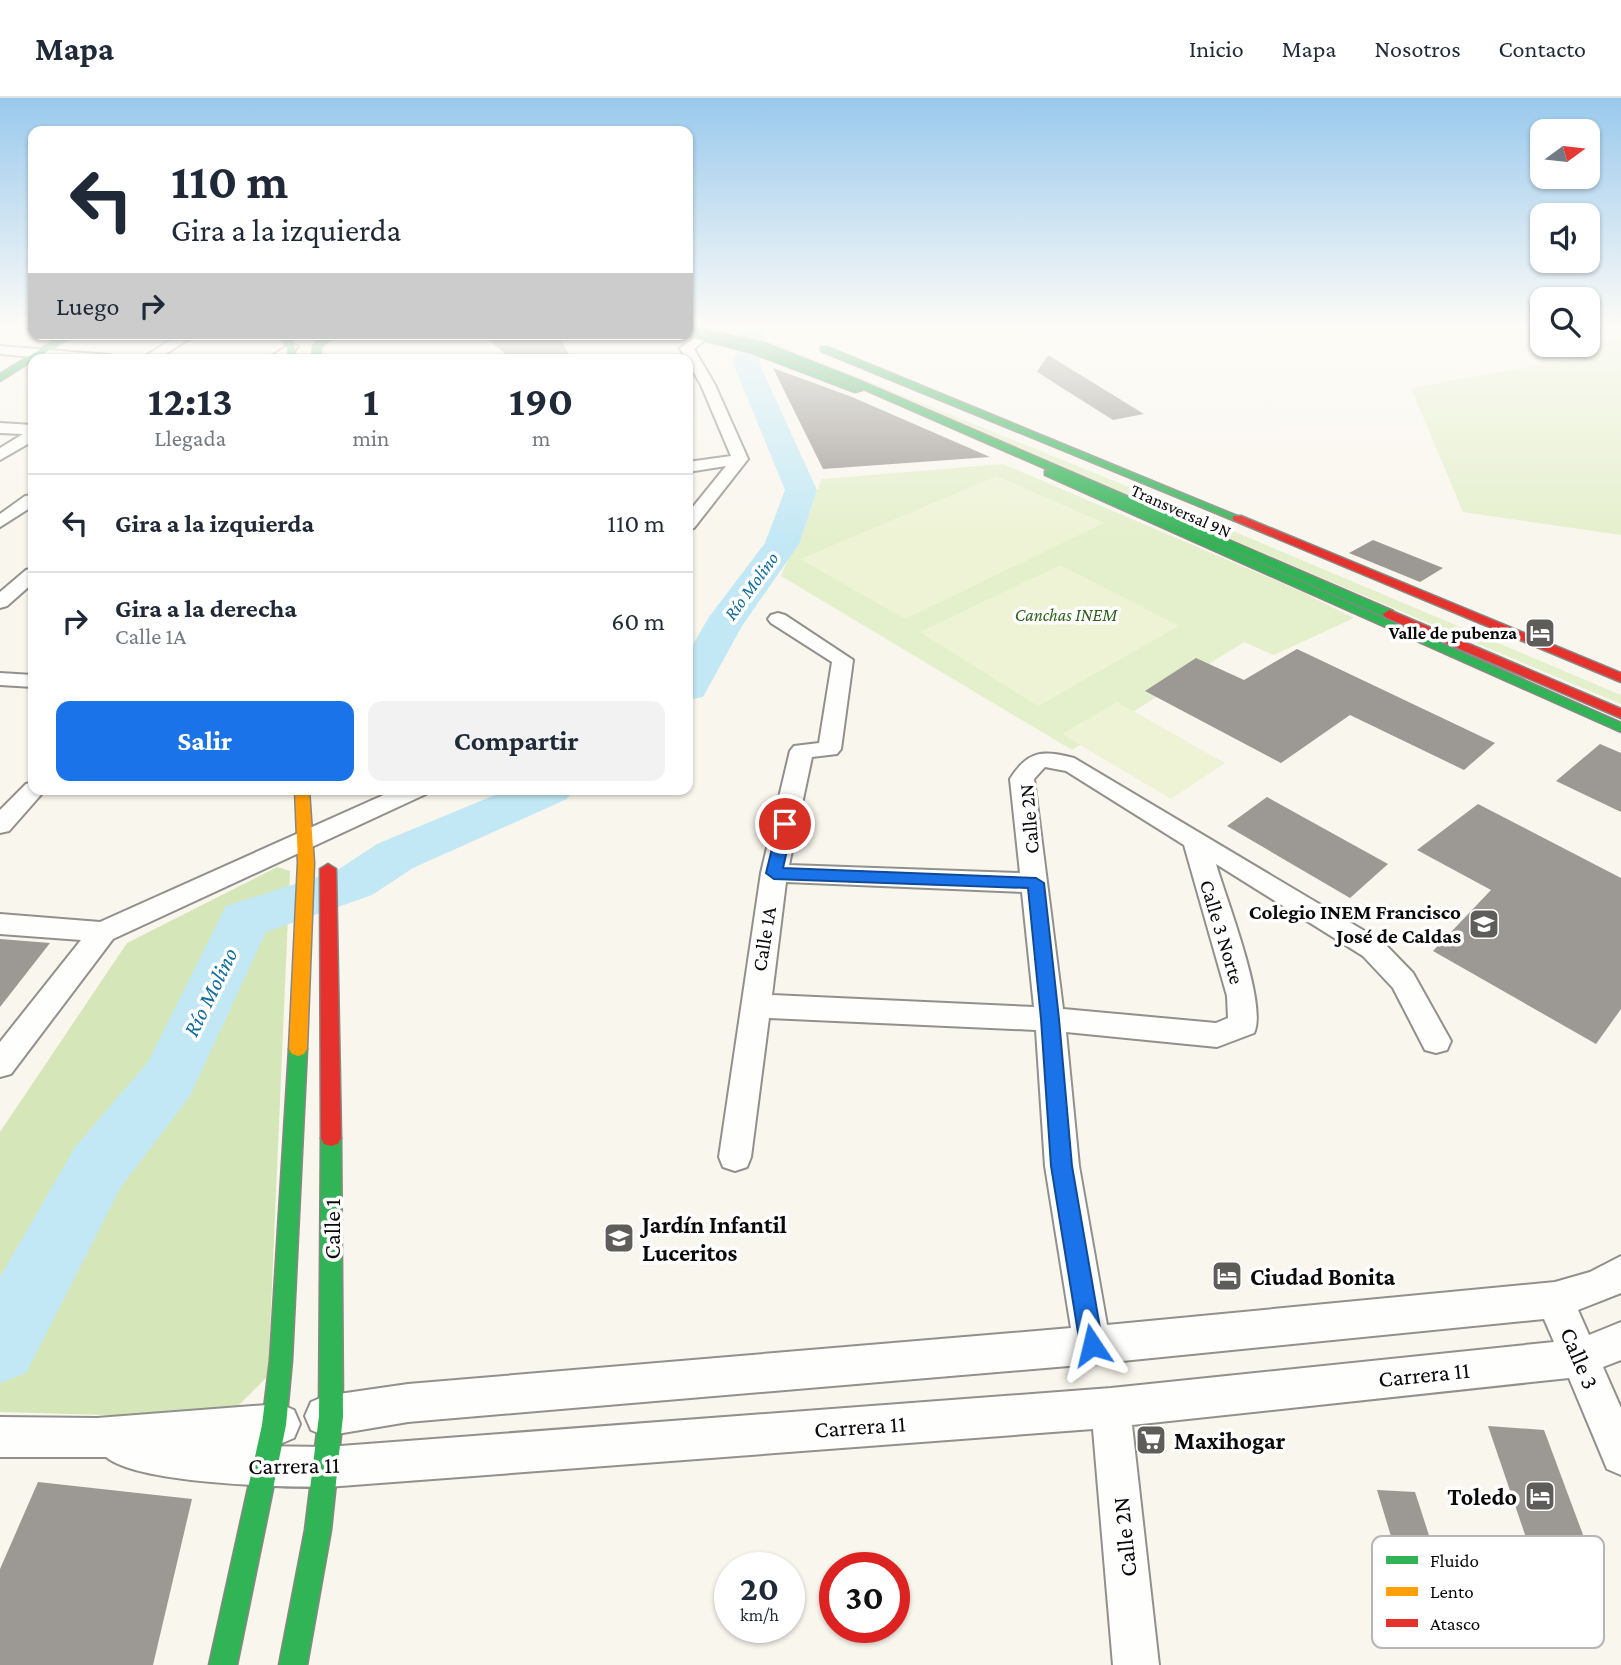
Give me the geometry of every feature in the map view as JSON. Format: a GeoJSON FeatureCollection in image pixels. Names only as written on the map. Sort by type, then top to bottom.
{"type":"FeatureCollection","features":[{"type":"Feature","properties":{"kind":"main road","name":"Transversal 9N"},"geometry":{"type":"LineString","coordinates":[[883,397],[1621,728]]}},
{"type":"Feature","properties":{"kind":"main road","name":"Transversal 9N"},"geometry":{"type":"LineString","coordinates":[[927,397],[1621,690]]}},
{"type":"Feature","properties":{"kind":"main road"},"geometry":{"type":"LineString","coordinates":[[943,397],[1621,678]]}},
{"type":"Feature","properties":{"kind":"main road","name":"Transversal 9N"},"geometry":{"type":"LineString","coordinates":[[917,412],[1621,714]]}},
{"type":"Feature","properties":{"kind":"main road","name":"Calle 1"},"geometry":{"type":"LineString","coordinates":[[293,1665],[327,1467],[331,1416],[330,932],[319,842],[304,795]]}},
{"type":"Feature","properties":{"kind":"main road","name":"Calle 1"},"geometry":{"type":"LineString","coordinates":[[222,1665],[274,1424],[282,1332],[302,937],[319,842]]}},
{"type":"Feature","properties":{"kind":"street"},"geometry":{"type":"LineString","coordinates":[[713,397],[740,459]]}},
{"type":"Feature","properties":{"kind":"street"},"geometry":{"type":"LineString","coordinates":[[0,428],[28,431]]}},
{"type":"Feature","properties":{"kind":"street"},"geometry":{"type":"LineString","coordinates":[[0,455],[28,435]]}},
{"type":"Feature","properties":{"kind":"street"},"geometry":{"type":"LineString","coordinates":[[693,466],[740,459]]}},
{"type":"Feature","properties":{"kind":"street"},"geometry":{"type":"LineString","coordinates":[[693,518],[740,459]]}},
{"type":"Feature","properties":{"kind":"street"},"geometry":{"type":"LineString","coordinates":[[0,498],[28,500]]}},
{"type":"Feature","properties":{"kind":"street"},"geometry":{"type":"LineString","coordinates":[[0,522],[28,503]]}},
{"type":"Feature","properties":{"kind":"street"},"geometry":{"type":"LineString","coordinates":[[0,602],[28,580]]}},
{"type":"Feature","properties":{"kind":"street","name":"Calle 1A"},"geometry":{"type":"LineString","coordinates":[[735,1157],[774,873],[802,751],[829,749],[843,660],[778,618]]}},
{"type":"Feature","properties":{"kind":"street"},"geometry":{"type":"LineString","coordinates":[[0,679],[28,681]]}},
{"type":"Feature","properties":{"kind":"street","name":"Calle 2N"},"geometry":{"type":"LineString","coordinates":[[1092,1345],[1062,1166],[1036,883],[1022,779],[1029,766],[1041,760],[1057,760],[1074,766],[1195,839]]}},
{"type":"Feature","properties":{"kind":"street"},"geometry":{"type":"LineString","coordinates":[[0,825],[28,795]]}},
{"type":"Feature","properties":{"kind":"street"},"geometry":{"type":"LineString","coordinates":[[0,924],[103,932],[319,842],[407,795]]}},
{"type":"Feature","properties":{"kind":"street"},"geometry":{"type":"LineString","coordinates":[[1195,839],[1373,949],[1393,965],[1405,981],[1436,1041]]}},
{"type":"Feature","properties":{"kind":"street","name":"Calle 3 Norte"},"geometry":{"type":"LineString","coordinates":[[1050,1019],[1217,1035],[1243,1025],[1242,996],[1195,839]]}},
{"type":"Feature","properties":{"kind":"street"},"geometry":{"type":"LineString","coordinates":[[774,873],[1036,883]]}},
{"type":"Feature","properties":{"kind":"street"},"geometry":{"type":"LineString","coordinates":[[0,1065],[103,932]]}},
{"type":"Feature","properties":{"kind":"street"},"geometry":{"type":"LineString","coordinates":[[754,1006],[1050,1019]]}},
{"type":"Feature","properties":{"kind":"street","name":"Carrera 11"},"geometry":{"type":"LineString","coordinates":[[0,1437],[97,1438],[274,1424],[408,1403],[1092,1345],[1555,1300],[1598,1287],[1621,1273]]}},
{"type":"Feature","properties":{"kind":"street","name":"Calle 3"},"geometry":{"type":"LineString","coordinates":[[1555,1300],[1580,1358],[1612,1410],[1621,1455]]}},
{"type":"Feature","properties":{"kind":"street","name":"Carrera 11"},"geometry":{"type":"LineString","coordinates":[[97,1438],[177,1459],[266,1467],[327,1467],[1111,1408],[1580,1358],[1621,1341]]}},
{"type":"Feature","properties":{"kind":"street","name":"Calle 2N"},"geometry":{"type":"LineString","coordinates":[[1111,1408],[1136,1665]]}},
{"type":"Feature","properties":{"kind":"green space"},"geometry":{"type":"Polygon","coordinates":[[[893,397],[908,397],[1112,480],[1621,695],[1621,704],[893,397]]]}},
{"type":"Feature","properties":{"kind":"green space"},"geometry":{"type":"Polygon","coordinates":[[[1415,397],[1621,397],[1621,535],[1463,512],[1415,397]]]}},
{"type":"Feature","properties":{"kind":"green space","name":"Canchas INEM"},"geometry":{"type":"Polygon","coordinates":[[[1003,464],[1298,590],[1354,618],[1274,655],[1244,642],[1072,750],[781,576],[822,479],[1003,464]]]}},
{"type":"Feature","properties":{"kind":"green space"},"geometry":{"type":"Polygon","coordinates":[[[997,476],[1104,523],[905,619],[800,559],[997,476]]]}},
{"type":"Feature","properties":{"kind":"green space"},"geometry":{"type":"Polygon","coordinates":[[[1060,565],[1179,626],[1038,706],[920,632],[1060,565]]]}},
{"type":"Feature","properties":{"kind":"green space"},"geometry":{"type":"Polygon","coordinates":[[[1117,702],[1225,763],[1171,799],[1062,734],[1117,702]]]}},
{"type":"Feature","properties":{"kind":"green space"},"geometry":{"type":"Polygon","coordinates":[[[277,867],[290,871],[268,1376],[238,1406],[212,1418],[0,1412],[0,1132],[127,943],[277,867]]]}},
{"type":"Feature","properties":{"kind":"building"},"geometry":{"type":"Polygon","coordinates":[[[787,397],[852,397],[990,457],[823,469],[787,397]]]}},
{"type":"Feature","properties":{"kind":"building"},"geometry":{"type":"Polygon","coordinates":[[[1077,397],[1117,397],[1144,414],[1113,420],[1077,397]]]}},
{"type":"Feature","properties":{"kind":"building"},"geometry":{"type":"Polygon","coordinates":[[[1373,540],[1443,568],[1420,582],[1349,553],[1373,540]]]}},
{"type":"Feature","properties":{"kind":"building"},"geometry":{"type":"Polygon","coordinates":[[[1297,649],[1495,743],[1464,770],[1350,715],[1281,763],[1145,691],[1196,658],[1244,680],[1297,649]]]}},
{"type":"Feature","properties":{"kind":"building"},"geometry":{"type":"Polygon","coordinates":[[[1600,744],[1621,753],[1621,812],[1556,781],[1600,744]]]}},
{"type":"Feature","properties":{"kind":"building"},"geometry":{"type":"Polygon","coordinates":[[[1267,797],[1388,864],[1350,898],[1227,826],[1267,797]]]}},
{"type":"Feature","properties":{"kind":"building"},"geometry":{"type":"Polygon","coordinates":[[[1478,804],[1621,878],[1621,1009],[1596,1044],[1433,951],[1491,890],[1417,850],[1478,804]]]}},
{"type":"Feature","properties":{"kind":"building"},"geometry":{"type":"Polygon","coordinates":[[[0,939],[50,943],[0,1007],[0,939]]]}},
{"type":"Feature","properties":{"kind":"building","name":"Toledo"},"geometry":{"type":"Polygon","coordinates":[[[1488,1426],[1544,1430],[1583,1536],[1525,1536],[1488,1426]]]}},
{"type":"Feature","properties":{"kind":"building"},"geometry":{"type":"Polygon","coordinates":[[[38,1482],[192,1499],[153,1665],[0,1665],[0,1569],[38,1482]]]}},
{"type":"Feature","properties":{"kind":"building"},"geometry":{"type":"Polygon","coordinates":[[[1377,1490],[1415,1492],[1429,1536],[1391,1536],[1377,1490]]]}},
{"type":"Feature","properties":{"kind":"waterway","name":"Río Molino"},"geometry":{"type":"LineString","coordinates":[[693,679],[723,625],[782,544],[801,490],[761,397]]}},
{"type":"Feature","properties":{"kind":"waterway","name":"Río Molino"},"geometry":{"type":"LineString","coordinates":[[0,1347],[98,1167],[169,1079],[245,919],[354,883],[395,856],[537,795]]}},
{"type":"Feature","properties":{"kind":"traffic: fast"},"geometry":{"type":"LineString","coordinates":[[890,397],[1389,614]]}},
{"type":"Feature","properties":{"kind":"traffic: fast"},"geometry":{"type":"LineString","coordinates":[[942,397],[1237,518]]}},
{"type":"Feature","properties":{"kind":"traffic: fast"},"geometry":{"type":"LineString","coordinates":[[1048,473],[1621,728]]}},
{"type":"Feature","properties":{"kind":"traffic: fast"},"geometry":{"type":"LineString","coordinates":[[223,1665],[274,1425],[281,1360],[298,1049]]}},
{"type":"Feature","properties":{"kind":"traffic: fast"},"geometry":{"type":"LineString","coordinates":[[293,1665],[318,1530],[331,1416],[331,1138]]}},
{"type":"Feature","properties":{"kind":"traffic: slow"},"geometry":{"type":"LineString","coordinates":[[298,1049],[306,863],[302,795]]}},
{"type":"Feature","properties":{"kind":"traffic: jam"},"geometry":{"type":"LineString","coordinates":[[1237,518],[1621,678]]}},
{"type":"Feature","properties":{"kind":"traffic: jam"},"geometry":{"type":"LineString","coordinates":[[1389,614],[1621,714]]}},
{"type":"Feature","properties":{"kind":"traffic: jam"},"geometry":{"type":"LineString","coordinates":[[328,869],[331,1138]]}},
{"type":"Feature","properties":{"kind":"place","name":"Valle de pubenza"},"geometry":{"type":"Point","coordinates":[1540,633]}},
{"type":"Feature","properties":{"kind":"place","name":"Colegio INEM Francisco José de Caldas"},"geometry":{"type":"Point","coordinates":[1484,924]}},
{"type":"Feature","properties":{"kind":"place","name":"Jardín Infantil Luceritos"},"geometry":{"type":"Point","coordinates":[619,1238]}},
{"type":"Feature","properties":{"kind":"place","name":"Ciudad Bonita"},"geometry":{"type":"Point","coordinates":[1227,1276]}},
{"type":"Feature","properties":{"kind":"place","name":"Maxihogar"},"geometry":{"type":"Point","coordinates":[1151,1440]}},
{"type":"Feature","properties":{"kind":"place","name":"Toledo"},"geometry":{"type":"Point","coordinates":[1540,1496]}},
{"type":"Feature","properties":{"kind":"route"},"geometry":{"type":"LineString","coordinates":[[785,824],[774,873],[1036,883],[1062,1166],[1070,1228],[1092,1345]]}}]}
